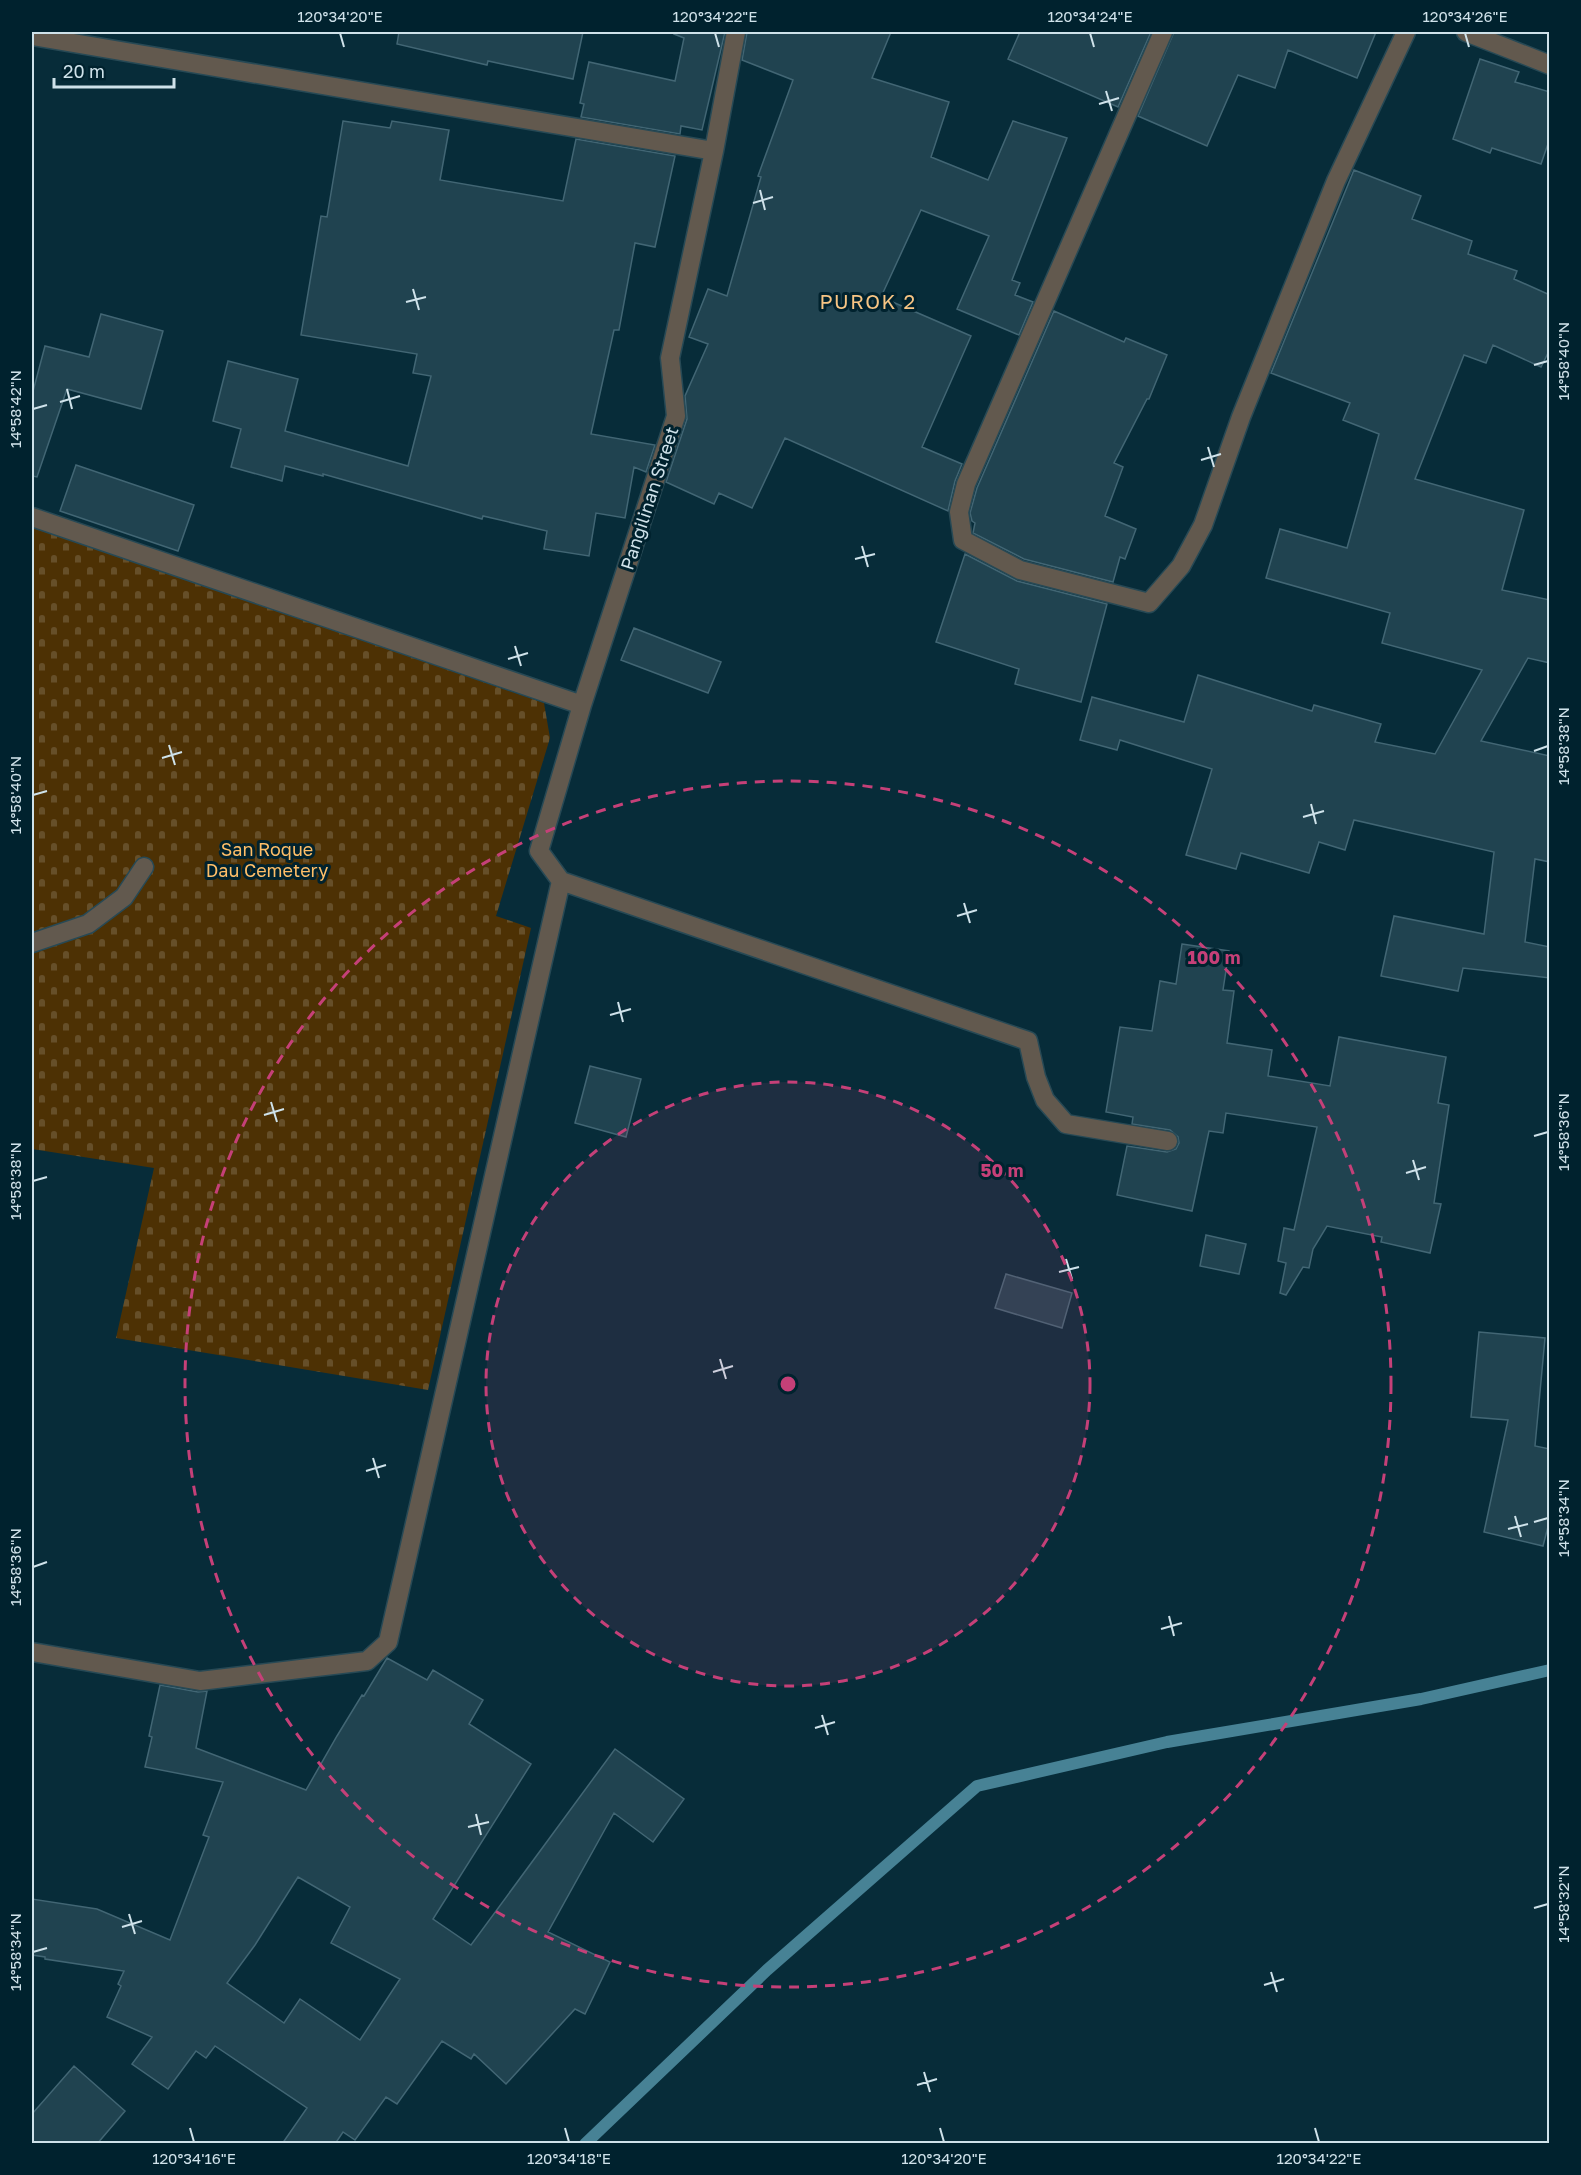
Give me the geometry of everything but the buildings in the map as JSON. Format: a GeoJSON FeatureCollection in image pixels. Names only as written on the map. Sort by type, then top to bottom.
{"type":"FeatureCollection","features":[{"type":"Feature","properties":{"kind":"street","name":"Pangilinan Street"},"geometry":{"type":"LineString","coordinates":[[561,881],[539,851],[582,705],[676,416],[670,358],[714,151],[736,32]]}},
{"type":"Feature","properties":{"kind":"street"},"geometry":{"type":"LineString","coordinates":[[1163,32],[966,484],[959,512],[963,540],[1020,570],[1149,603],[1181,566],[1203,525],[1241,417],[1336,181],[1406,32]]}},
{"type":"Feature","properties":{"kind":"street"},"geometry":{"type":"LineString","coordinates":[[1466,32],[1550,65]]}},
{"type":"Feature","properties":{"kind":"street"},"geometry":{"type":"LineString","coordinates":[[32,36],[714,151]]}},
{"type":"Feature","properties":{"kind":"street"},"geometry":{"type":"LineString","coordinates":[[32,517],[582,705]]}},
{"type":"Feature","properties":{"kind":"street"},"geometry":{"type":"LineString","coordinates":[[32,943],[88,924],[124,897],[144,867]]}},
{"type":"Feature","properties":{"kind":"street"},"geometry":{"type":"LineString","coordinates":[[32,1652],[200,1681],[367,1661],[388,1642],[561,881],[1028,1041],[1036,1077],[1045,1100],[1066,1124],[1168,1141]]}},
{"type":"Feature","properties":{"kind":"green space","name":"San Roque Dau Cemetery"},"geometry":{"type":"Polygon","coordinates":[[[32,525],[544,703],[550,738],[496,916],[531,928],[428,1390],[116,1338],[154,1168],[32,1149],[32,525]]]}},
{"type":"Feature","properties":{"kind":"waterway"},"geometry":{"type":"LineString","coordinates":[[585,2144],[767,1970],[977,1786],[1167,1742],[1421,1699],[1550,1670]]}},
{"type":"Feature","properties":{"kind":"district","name":"PUROK 2"},"geometry":{"type":"Point","coordinates":[868,301]}}]}
